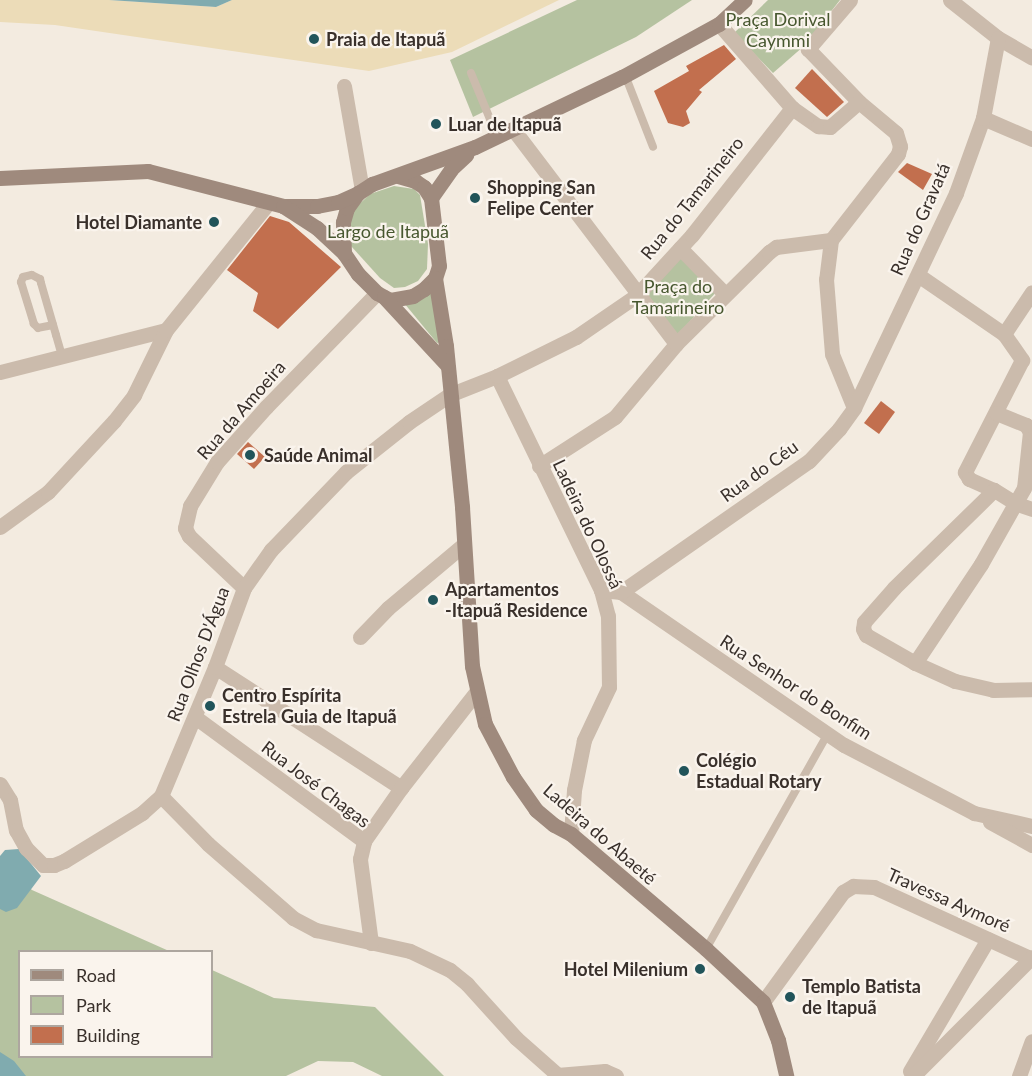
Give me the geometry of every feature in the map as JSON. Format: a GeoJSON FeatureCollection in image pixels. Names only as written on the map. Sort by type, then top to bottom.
{"type":"FeatureCollection","features":[{"type":"Feature","properties":{"kind":"main road"},"geometry":{"type":"LineString","coordinates":[[0,178],[148,171],[276,204],[317,206],[338,202],[360,191],[475,147],[625,75],[719,24],[745,0]]}},
{"type":"Feature","properties":{"kind":"main road"},"geometry":{"type":"LineString","coordinates":[[431,198],[451,169],[475,147]]}},
{"type":"Feature","properties":{"kind":"main road"},"geometry":{"type":"LineString","coordinates":[[380,295],[400,300],[413,296],[435,278],[439,266],[431,198],[424,187],[415,181],[398,176]]}},
{"type":"Feature","properties":{"kind":"main road"},"geometry":{"type":"LineString","coordinates":[[344,253],[343,222],[347,208],[360,191]]}},
{"type":"Feature","properties":{"kind":"main road"},"geometry":{"type":"LineString","coordinates":[[276,204],[317,228],[344,253],[380,295],[447,365]]}},
{"type":"Feature","properties":{"kind":"main road","name":"Ladeira do Abaeté"},"geometry":{"type":"LineString","coordinates":[[435,278],[462,507],[471,656],[485,724],[513,777],[536,810],[554,825],[571,834],[706,949],[763,1002],[778,1040],[786,1076]]}},
{"type":"Feature","properties":{"kind":"street"},"geometry":{"type":"LineString","coordinates":[[850,0],[808,49],[859,102],[900,139],[898,154],[831,240],[826,279],[832,354],[854,408]]}},
{"type":"Feature","properties":{"kind":"street"},"geometry":{"type":"LineString","coordinates":[[951,0],[998,38],[1032,58]]}},
{"type":"Feature","properties":{"kind":"street"},"geometry":{"type":"LineString","coordinates":[[719,24],[792,108],[825,128],[830,127],[859,102]]}},
{"type":"Feature","properties":{"kind":"street","name":"Rua do Gravatá"},"geometry":{"type":"LineString","coordinates":[[854,408],[956,193],[983,118],[998,38]]}},
{"type":"Feature","properties":{"kind":"street"},"geometry":{"type":"LineString","coordinates":[[344,86],[360,191]]}},
{"type":"Feature","properties":{"kind":"street","name":"Rua do Tamarineiro"},"geometry":{"type":"LineString","coordinates":[[449,395],[496,376],[576,337],[637,295],[680,248],[792,108]]}},
{"type":"Feature","properties":{"kind":"street"},"geometry":{"type":"LineString","coordinates":[[983,118],[1032,139]]}},
{"type":"Feature","properties":{"kind":"street"},"geometry":{"type":"LineString","coordinates":[[513,129],[676,344]]}},
{"type":"Feature","properties":{"kind":"street"},"geometry":{"type":"LineString","coordinates":[[0,527],[48,492],[114,421],[134,395],[166,330],[276,204]]}},
{"type":"Feature","properties":{"kind":"street"},"geometry":{"type":"LineString","coordinates":[[539,466],[615,417],[676,344],[725,294],[776,248],[831,240]]}},
{"type":"Feature","properties":{"kind":"street"},"geometry":{"type":"LineString","coordinates":[[680,248],[725,294]]}},
{"type":"Feature","properties":{"kind":"street"},"geometry":{"type":"LineString","coordinates":[[918,275],[1008,340],[1027,365],[996,413],[965,472],[969,479],[994,490],[1015,503],[1032,509]]}},
{"type":"Feature","properties":{"kind":"street"},"geometry":{"type":"LineString","coordinates":[[1008,340],[1032,292]]}},
{"type":"Feature","properties":{"kind":"street","name":"Rua da Amoeira"},"geometry":{"type":"LineString","coordinates":[[244,588],[189,536],[185,528],[190,506],[218,462],[252,423],[380,295]]}},
{"type":"Feature","properties":{"kind":"street"},"geometry":{"type":"LineString","coordinates":[[0,372],[166,330]]}},
{"type":"Feature","properties":{"kind":"street","name":"Ladeira do Olossá"},"geometry":{"type":"LineString","coordinates":[[496,376],[601,590],[608,616],[609,687],[584,740],[574,790],[571,834]]}},
{"type":"Feature","properties":{"kind":"street","name":"Rua Olhos D'Água"},"geometry":{"type":"LineString","coordinates":[[161,796],[215,667],[244,588],[271,550],[346,472],[449,395]]}},
{"type":"Feature","properties":{"kind":"street","name":"Rua do Céu"},"geometry":{"type":"LineString","coordinates":[[621,592],[809,461],[854,408]]}},
{"type":"Feature","properties":{"kind":"street"},"geometry":{"type":"LineString","coordinates":[[915,663],[981,564],[1023,488],[1030,432],[1026,425],[996,413]]}},
{"type":"Feature","properties":{"kind":"street"},"geometry":{"type":"LineString","coordinates":[[994,490],[894,588],[864,622],[862,629],[866,635],[915,663],[955,681],[993,690],[1032,689]]}},
{"type":"Feature","properties":{"kind":"street"},"geometry":{"type":"LineString","coordinates":[[360,637],[395,601],[463,545]]}},
{"type":"Feature","properties":{"kind":"street","name":"Rua Senhor do Bonfim"},"geometry":{"type":"LineString","coordinates":[[601,590],[621,592],[827,735],[1032,845]]}},
{"type":"Feature","properties":{"kind":"street"},"geometry":{"type":"LineString","coordinates":[[215,667],[401,788]]}},
{"type":"Feature","properties":{"kind":"street"},"geometry":{"type":"LineString","coordinates":[[364,841],[401,788],[477,691]]}},
{"type":"Feature","properties":{"kind":"street","name":"Rua José Chagas"},"geometry":{"type":"LineString","coordinates":[[195,717],[364,841],[360,859],[371,943]]}},
{"type":"Feature","properties":{"kind":"street"},"geometry":{"type":"LineString","coordinates":[[0,784],[10,800],[16,830],[26,848],[43,865],[54,865],[64,861],[142,813],[161,796],[208,844],[293,918],[316,930],[410,951],[450,970],[467,984],[516,1038],[558,1075],[605,1071],[616,1076]]}},
{"type":"Feature","properties":{"kind":"street","name":"Rua Senhor do Bonfim"},"geometry":{"type":"LineString","coordinates":[[974,813],[1032,826]]}},
{"type":"Feature","properties":{"kind":"street","name":"Travessa Aymoré"},"geometry":{"type":"LineString","coordinates":[[763,1002],[843,892],[853,886],[874,887],[1031,957]]}},
{"type":"Feature","properties":{"kind":"street"},"geometry":{"type":"LineString","coordinates":[[907,1076],[988,939]]}},
{"type":"Feature","properties":{"kind":"street"},"geometry":{"type":"LineString","coordinates":[[913,1076],[1031,957]]}},
{"type":"Feature","properties":{"kind":"street"},"geometry":{"type":"LineString","coordinates":[[1019,1076],[1032,1041]]}},
{"type":"Feature","properties":{"kind":"lane"},"geometry":{"type":"LineString","coordinates":[[471,73],[496,136]]}},
{"type":"Feature","properties":{"kind":"lane"},"geometry":{"type":"LineString","coordinates":[[625,75],[653,147]]}},
{"type":"Feature","properties":{"kind":"lane"},"geometry":{"type":"LineString","coordinates":[[53,325],[38,328],[34,324],[21,282],[23,277],[32,275],[40,279],[62,356]]}},
{"type":"Feature","properties":{"kind":"lane"},"geometry":{"type":"LineString","coordinates":[[706,949],[827,735]]}},
{"type":"Feature","properties":{"kind":"green space"},"geometry":{"type":"Polygon","coordinates":[[[577,0],[692,0],[636,37],[473,117],[450,60],[577,0]]]}},
{"type":"Feature","properties":{"kind":"green space","name":"Praça Dorival Caymmi"},"geometry":{"type":"Polygon","coordinates":[[[768,0],[840,0],[804,46],[773,73],[734,33],[768,0]]]}},
{"type":"Feature","properties":{"kind":"green space","name":"Largo de Itapuã"},"geometry":{"type":"Polygon","coordinates":[[[394,186],[414,189],[420,195],[428,244],[427,269],[418,281],[405,287],[394,288],[380,278],[351,246],[346,227],[354,209],[370,194],[394,186]]]}},
{"type":"Feature","properties":{"kind":"green space","name":"Praça do Tamarineiro"},"geometry":{"type":"Polygon","coordinates":[[[681,258],[717,291],[676,337],[643,295],[681,258]]]}},
{"type":"Feature","properties":{"kind":"green space","name":"Largo de Itapuã"},"geometry":{"type":"Polygon","coordinates":[[[433,289],[441,342],[437,343],[404,303],[433,289]]]}},
{"type":"Feature","properties":{"kind":"green space"},"geometry":{"type":"Polygon","coordinates":[[[0,862],[32,890],[167,950],[18,950],[18,1058],[213,1058],[213,970],[274,998],[375,1007],[444,1076],[382,1076],[353,1062],[318,1061],[286,1076],[0,1076],[0,862]]]}},
{"type":"Feature","properties":{"kind":"sand","name":"Praia de Itapuã"},"geometry":{"type":"Polygon","coordinates":[[[0,0],[109,0],[216,7],[232,0],[559,0],[452,52],[369,71],[55,25],[0,22],[0,0]]]}},
{"type":"Feature","properties":{"kind":"water"},"geometry":{"type":"Polygon","coordinates":[[[109,0],[232,0],[216,7],[109,0]]]}},
{"type":"Feature","properties":{"kind":"water"},"geometry":{"type":"Polygon","coordinates":[[[19,849],[41,876],[17,908],[6,912],[0,909],[0,856],[5,850],[19,849]]]}},
{"type":"Feature","properties":{"kind":"water"},"geometry":{"type":"Polygon","coordinates":[[[0,1052],[14,1061],[26,1076],[0,1076],[0,1052]]]}},
{"type":"Feature","properties":{"kind":"building"},"geometry":{"type":"Polygon","coordinates":[[[724,45],[736,59],[699,90],[702,92],[686,111],[690,123],[683,127],[668,123],[654,91],[689,71],[686,66],[724,45]]]}},
{"type":"Feature","properties":{"kind":"building"},"geometry":{"type":"Polygon","coordinates":[[[812,69],[844,102],[827,117],[795,88],[812,69]]]}},
{"type":"Feature","properties":{"kind":"building"},"geometry":{"type":"Polygon","coordinates":[[[907,163],[932,174],[923,190],[898,172],[907,163]]]}},
{"type":"Feature","properties":{"kind":"building"},"geometry":{"type":"Polygon","coordinates":[[[270,216],[289,222],[341,267],[278,329],[253,311],[258,293],[227,270],[270,216]]]}},
{"type":"Feature","properties":{"kind":"building"},"geometry":{"type":"Polygon","coordinates":[[[881,401],[895,412],[879,434],[864,423],[881,401]]]}},
{"type":"Feature","properties":{"kind":"building","name":"Saúde Animal"},"geometry":{"type":"Polygon","coordinates":[[[248,442],[265,457],[254,469],[237,454],[248,442]]]}},
{"type":"Feature","properties":{"kind":"place","name":"Praia de Itapuã"},"geometry":{"type":"Point","coordinates":[314,39]}},
{"type":"Feature","properties":{"kind":"place","name":"Luar de Itapuã"},"geometry":{"type":"Point","coordinates":[436,124]}},
{"type":"Feature","properties":{"kind":"place","name":"Shopping San Felipe Center"},"geometry":{"type":"Point","coordinates":[475,198]}},
{"type":"Feature","properties":{"kind":"place","name":"Hotel Diamante"},"geometry":{"type":"Point","coordinates":[214,222]}},
{"type":"Feature","properties":{"kind":"place","name":"Saúde Animal"},"geometry":{"type":"Point","coordinates":[250,455]}},
{"type":"Feature","properties":{"kind":"place","name":"Apartamentos -Itapuã Residence"},"geometry":{"type":"Point","coordinates":[433,600]}},
{"type":"Feature","properties":{"kind":"place","name":"Centro Espírita Estrela Guia de Itapuã"},"geometry":{"type":"Point","coordinates":[210,706]}},
{"type":"Feature","properties":{"kind":"place","name":"Colégio Estadual Rotary"},"geometry":{"type":"Point","coordinates":[684,771]}},
{"type":"Feature","properties":{"kind":"place","name":"Hotel Milenium"},"geometry":{"type":"Point","coordinates":[700,969]}},
{"type":"Feature","properties":{"kind":"place","name":"Templo Batista de Itapuã"},"geometry":{"type":"Point","coordinates":[790,997]}}]}
